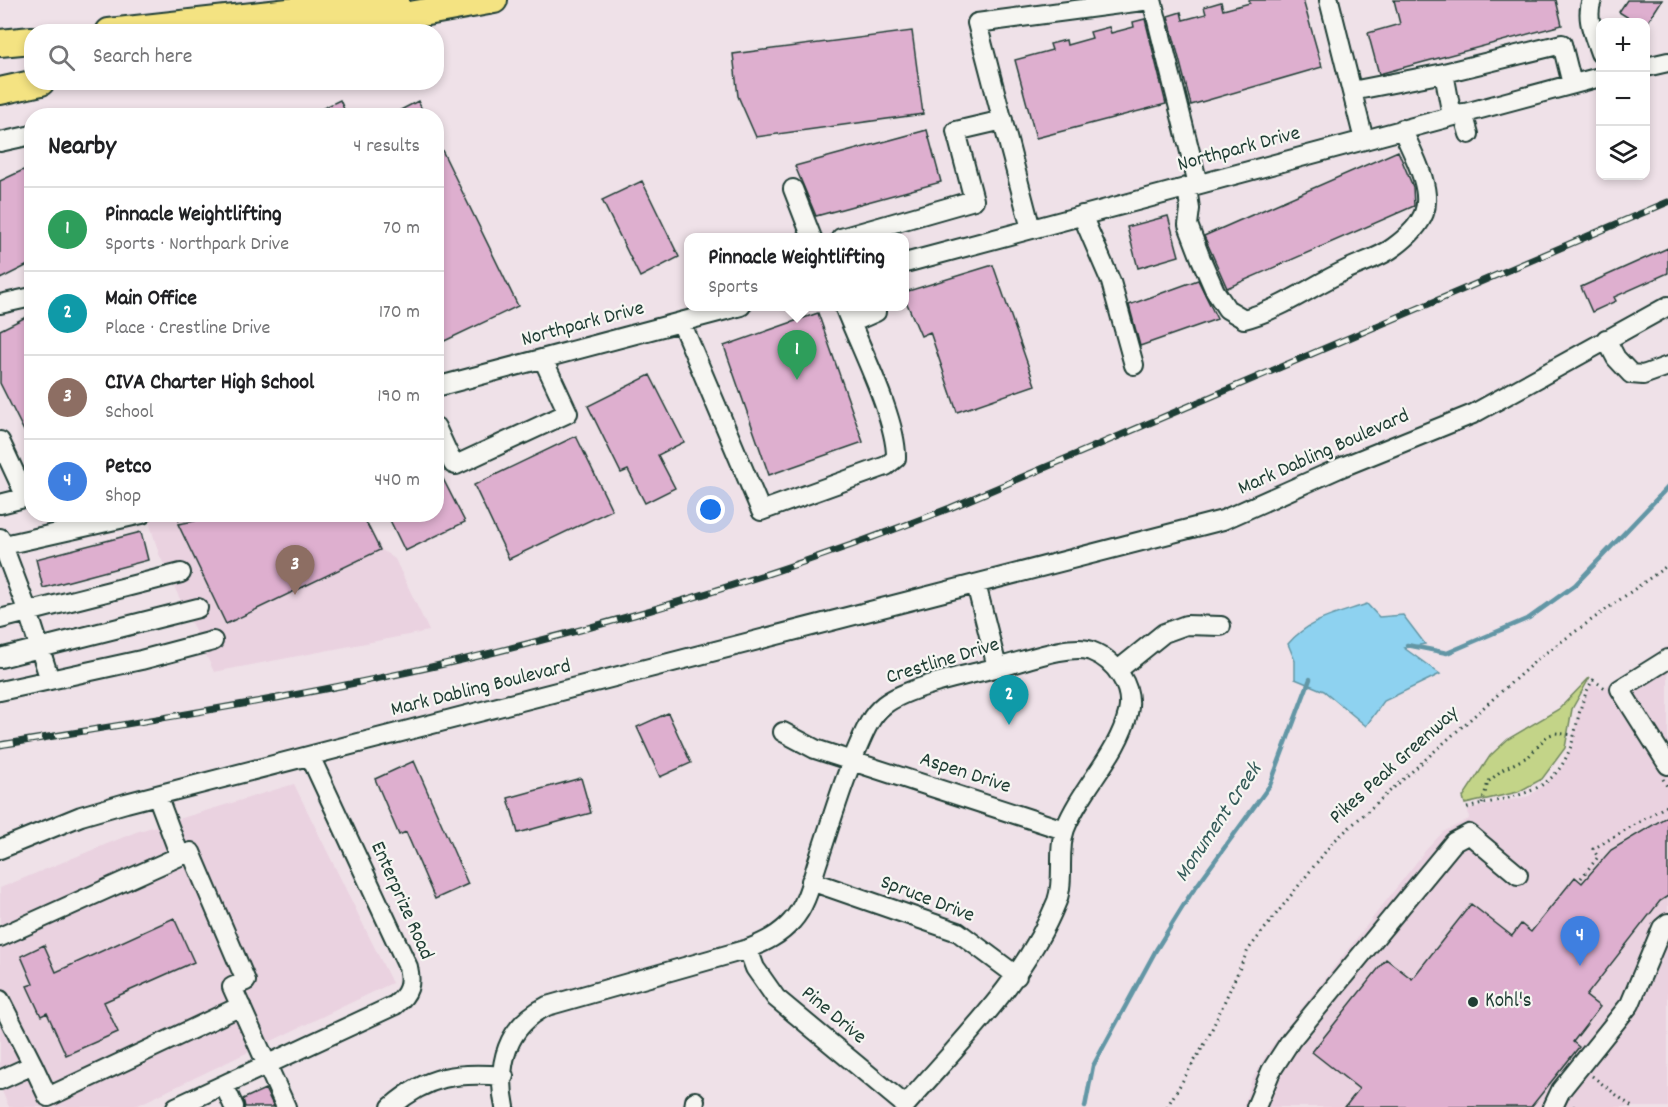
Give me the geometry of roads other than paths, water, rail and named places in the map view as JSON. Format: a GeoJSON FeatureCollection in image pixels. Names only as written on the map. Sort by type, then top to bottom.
{"type":"FeatureCollection","features":[{"type":"Feature","properties":{"kind":"highway"},"geometry":{"type":"LineString","coordinates":[[181,24],[396,0]]}},
{"type":"Feature","properties":{"kind":"highway"},"geometry":{"type":"LineString","coordinates":[[360,24],[494,0]]}},
{"type":"Feature","properties":{"kind":"highway"},"geometry":{"type":"LineString","coordinates":[[0,44],[24,41]]}},
{"type":"Feature","properties":{"kind":"highway"},"geometry":{"type":"LineString","coordinates":[[0,91],[24,86]]}},
{"type":"Feature","properties":{"kind":"street"},"geometry":{"type":"LineString","coordinates":[[1032,229],[977,23],[1151,0],[1193,186],[1188,225],[1215,291],[1227,309],[1244,319],[1264,314],[1342,271],[1392,249],[1415,228],[1424,214],[1427,199],[1402,129]]}},
{"type":"Feature","properties":{"kind":"street"},"geometry":{"type":"LineString","coordinates":[[1329,0],[1364,140]]}},
{"type":"Feature","properties":{"kind":"street"},"geometry":{"type":"LineString","coordinates":[[1593,0],[1589,9],[1590,22],[1596,41]]}},
{"type":"Feature","properties":{"kind":"street"},"geometry":{"type":"LineString","coordinates":[[1352,91],[1444,73],[1562,44],[1586,80]]}},
{"type":"Feature","properties":{"kind":"street"},"geometry":{"type":"LineString","coordinates":[[1650,66],[1668,62]]}},
{"type":"Feature","properties":{"kind":"street"},"geometry":{"type":"LineString","coordinates":[[1444,73],[1458,114],[1469,134]]}},
{"type":"Feature","properties":{"kind":"street","name":"Northpark Drive"},"geometry":{"type":"LineString","coordinates":[[909,262],[1586,80]]}},
{"type":"Feature","properties":{"kind":"street"},"geometry":{"type":"LineString","coordinates":[[876,233],[974,200],[956,131],[1003,120]]}},
{"type":"Feature","properties":{"kind":"street"},"geometry":{"type":"LineString","coordinates":[[0,141],[24,136]]}},
{"type":"Feature","properties":{"kind":"street"},"geometry":{"type":"LineString","coordinates":[[793,189],[810,233]]}},
{"type":"Feature","properties":{"kind":"street"},"geometry":{"type":"LineString","coordinates":[[1082,215],[1112,282],[1134,364]]}},
{"type":"Feature","properties":{"kind":"street"},"geometry":{"type":"LineString","coordinates":[[0,304],[24,299]]}},
{"type":"Feature","properties":{"kind":"street","name":"Mark Dabling Boulevard"},"geometry":{"type":"LineString","coordinates":[[0,849],[81,816],[157,795],[1214,523],[1255,508],[1342,467],[1473,414],[1668,306]]}},
{"type":"Feature","properties":{"kind":"street","name":"Northpark Drive"},"geometry":{"type":"LineString","coordinates":[[444,385],[722,311]]}},
{"type":"Feature","properties":{"kind":"street"},"geometry":{"type":"LineString","coordinates":[[681,322],[761,511],[886,466],[896,458],[896,444],[889,422],[847,315],[870,317],[876,311]]}},
{"type":"Feature","properties":{"kind":"street"},"geometry":{"type":"LineString","coordinates":[[1605,339],[1616,358],[1631,374],[1643,375],[1668,366]]}},
{"type":"Feature","properties":{"kind":"street"},"geometry":{"type":"LineString","coordinates":[[444,444],[453,464],[456,465],[568,413],[543,359]]}},
{"type":"Feature","properties":{"kind":"street"},"geometry":{"type":"LineString","coordinates":[[0,441],[24,487]]}},
{"type":"Feature","properties":{"kind":"street"},"geometry":{"type":"LineString","coordinates":[[0,504],[24,497]]}},
{"type":"Feature","properties":{"kind":"street"},"geometry":{"type":"LineString","coordinates":[[50,680],[28,612],[1,543],[103,522]]}},
{"type":"Feature","properties":{"kind":"street"},"geometry":{"type":"LineString","coordinates":[[0,619],[181,573]]}},
{"type":"Feature","properties":{"kind":"street"},"geometry":{"type":"LineString","coordinates":[[976,584],[998,668]]}},
{"type":"Feature","properties":{"kind":"street"},"geometry":{"type":"LineString","coordinates":[[0,658],[198,609]]}},
{"type":"Feature","properties":{"kind":"street"},"geometry":{"type":"LineString","coordinates":[[904,1106],[1017,976],[1036,945],[1058,900],[1064,830],[1121,734],[1130,707],[1128,692],[1118,670],[1164,633],[1186,625],[1221,626]]}},
{"type":"Feature","properties":{"kind":"street"},"geometry":{"type":"LineString","coordinates":[[0,691],[213,641]]}},
{"type":"Feature","properties":{"kind":"street","name":"Crestline Drive"},"geometry":{"type":"LineString","coordinates":[[505,1107],[504,1076],[507,1045],[524,1020],[534,1012],[547,1006],[748,949],[771,939],[793,921],[801,909],[852,761],[868,723],[876,712],[894,698],[998,668],[1080,649],[1090,651],[1118,670]]}},
{"type":"Feature","properties":{"kind":"street"},"geometry":{"type":"LineString","coordinates":[[1663,769],[1620,689],[1668,659]]}},
{"type":"Feature","properties":{"kind":"street","name":"Aspen Drive"},"geometry":{"type":"LineString","coordinates":[[783,732],[815,749],[1064,830]]}},
{"type":"Feature","properties":{"kind":"street","name":"Enterprize Road"},"geometry":{"type":"LineString","coordinates":[[182,1106],[395,1005],[409,990],[411,979],[408,967],[310,756]]}},
{"type":"Feature","properties":{"kind":"street"},"geometry":{"type":"LineString","coordinates":[[157,795],[180,856]]}},
{"type":"Feature","properties":{"kind":"street"},"geometry":{"type":"LineString","coordinates":[[1256,1107],[1271,1071],[1291,1040],[1454,842],[1469,834],[1518,875]]}},
{"type":"Feature","properties":{"kind":"street"},"geometry":{"type":"LineString","coordinates":[[0,937],[190,852],[246,981],[232,987],[286,1107]]}},
{"type":"Feature","properties":{"kind":"street","name":"Spruce Drive"},"geometry":{"type":"LineString","coordinates":[[811,881],[958,932],[1017,976]]}},
{"type":"Feature","properties":{"kind":"street"},"geometry":{"type":"LineString","coordinates":[[1553,1107],[1562,1090],[1629,1004],[1662,928],[1668,923]]}},
{"type":"Feature","properties":{"kind":"street","name":"Pine Drive"},"geometry":{"type":"LineString","coordinates":[[748,949],[754,968],[776,998],[904,1106]]}},
{"type":"Feature","properties":{"kind":"street"},"geometry":{"type":"LineString","coordinates":[[0,1000],[48,1097],[241,1006]]}},
{"type":"Feature","properties":{"kind":"street"},"geometry":{"type":"LineString","coordinates":[[0,1080],[33,1065]]}},
{"type":"Feature","properties":{"kind":"street"},"geometry":{"type":"LineString","coordinates":[[391,1107],[433,1081],[449,1075],[464,1073],[504,1076]]}},
{"type":"Feature","properties":{"kind":"street"},"geometry":{"type":"LineString","coordinates":[[224,1085],[234,1107]]}},
{"type":"Feature","properties":{"kind":"water"},"geometry":{"type":"Polygon","coordinates":[[[1367,604],[1379,617],[1403,615],[1425,644],[1404,648],[1440,674],[1384,701],[1366,726],[1324,691],[1295,679],[1295,661],[1288,644],[1315,623],[1367,604]]]}},
{"type":"Feature","properties":{"kind":"waterway","name":"Monument Creek"},"geometry":{"type":"LineString","coordinates":[[1407,645],[1447,653],[1529,618],[1575,585],[1668,487]]}},
{"type":"Feature","properties":{"kind":"waterway","name":"Monument Creek"},"geometry":{"type":"LineString","coordinates":[[1085,1107],[1093,1066],[1156,950],[1190,895],[1270,785],[1310,679]]}},
{"type":"Feature","properties":{"kind":"railway"},"geometry":{"type":"LineString","coordinates":[[0,745],[263,701],[458,661],[578,631],[739,583],[950,508],[1668,202]]}},
{"type":"Feature","properties":{"kind":"place","name":"Pinnacle Weightlifting"},"geometry":{"type":"Point","coordinates":[797,380]}},
{"type":"Feature","properties":{"kind":"place","name":"CIVA Charter High School"},"geometry":{"type":"Point","coordinates":[295,595]}},
{"type":"Feature","properties":{"kind":"place","name":"Main Office"},"geometry":{"type":"Point","coordinates":[1009,725]}},
{"type":"Feature","properties":{"kind":"place","name":"Petco"},"geometry":{"type":"Point","coordinates":[1580,966]}},
{"type":"Feature","properties":{"kind":"place","name":"Kohl's"},"geometry":{"type":"Point","coordinates":[1473,1002]}}]}
